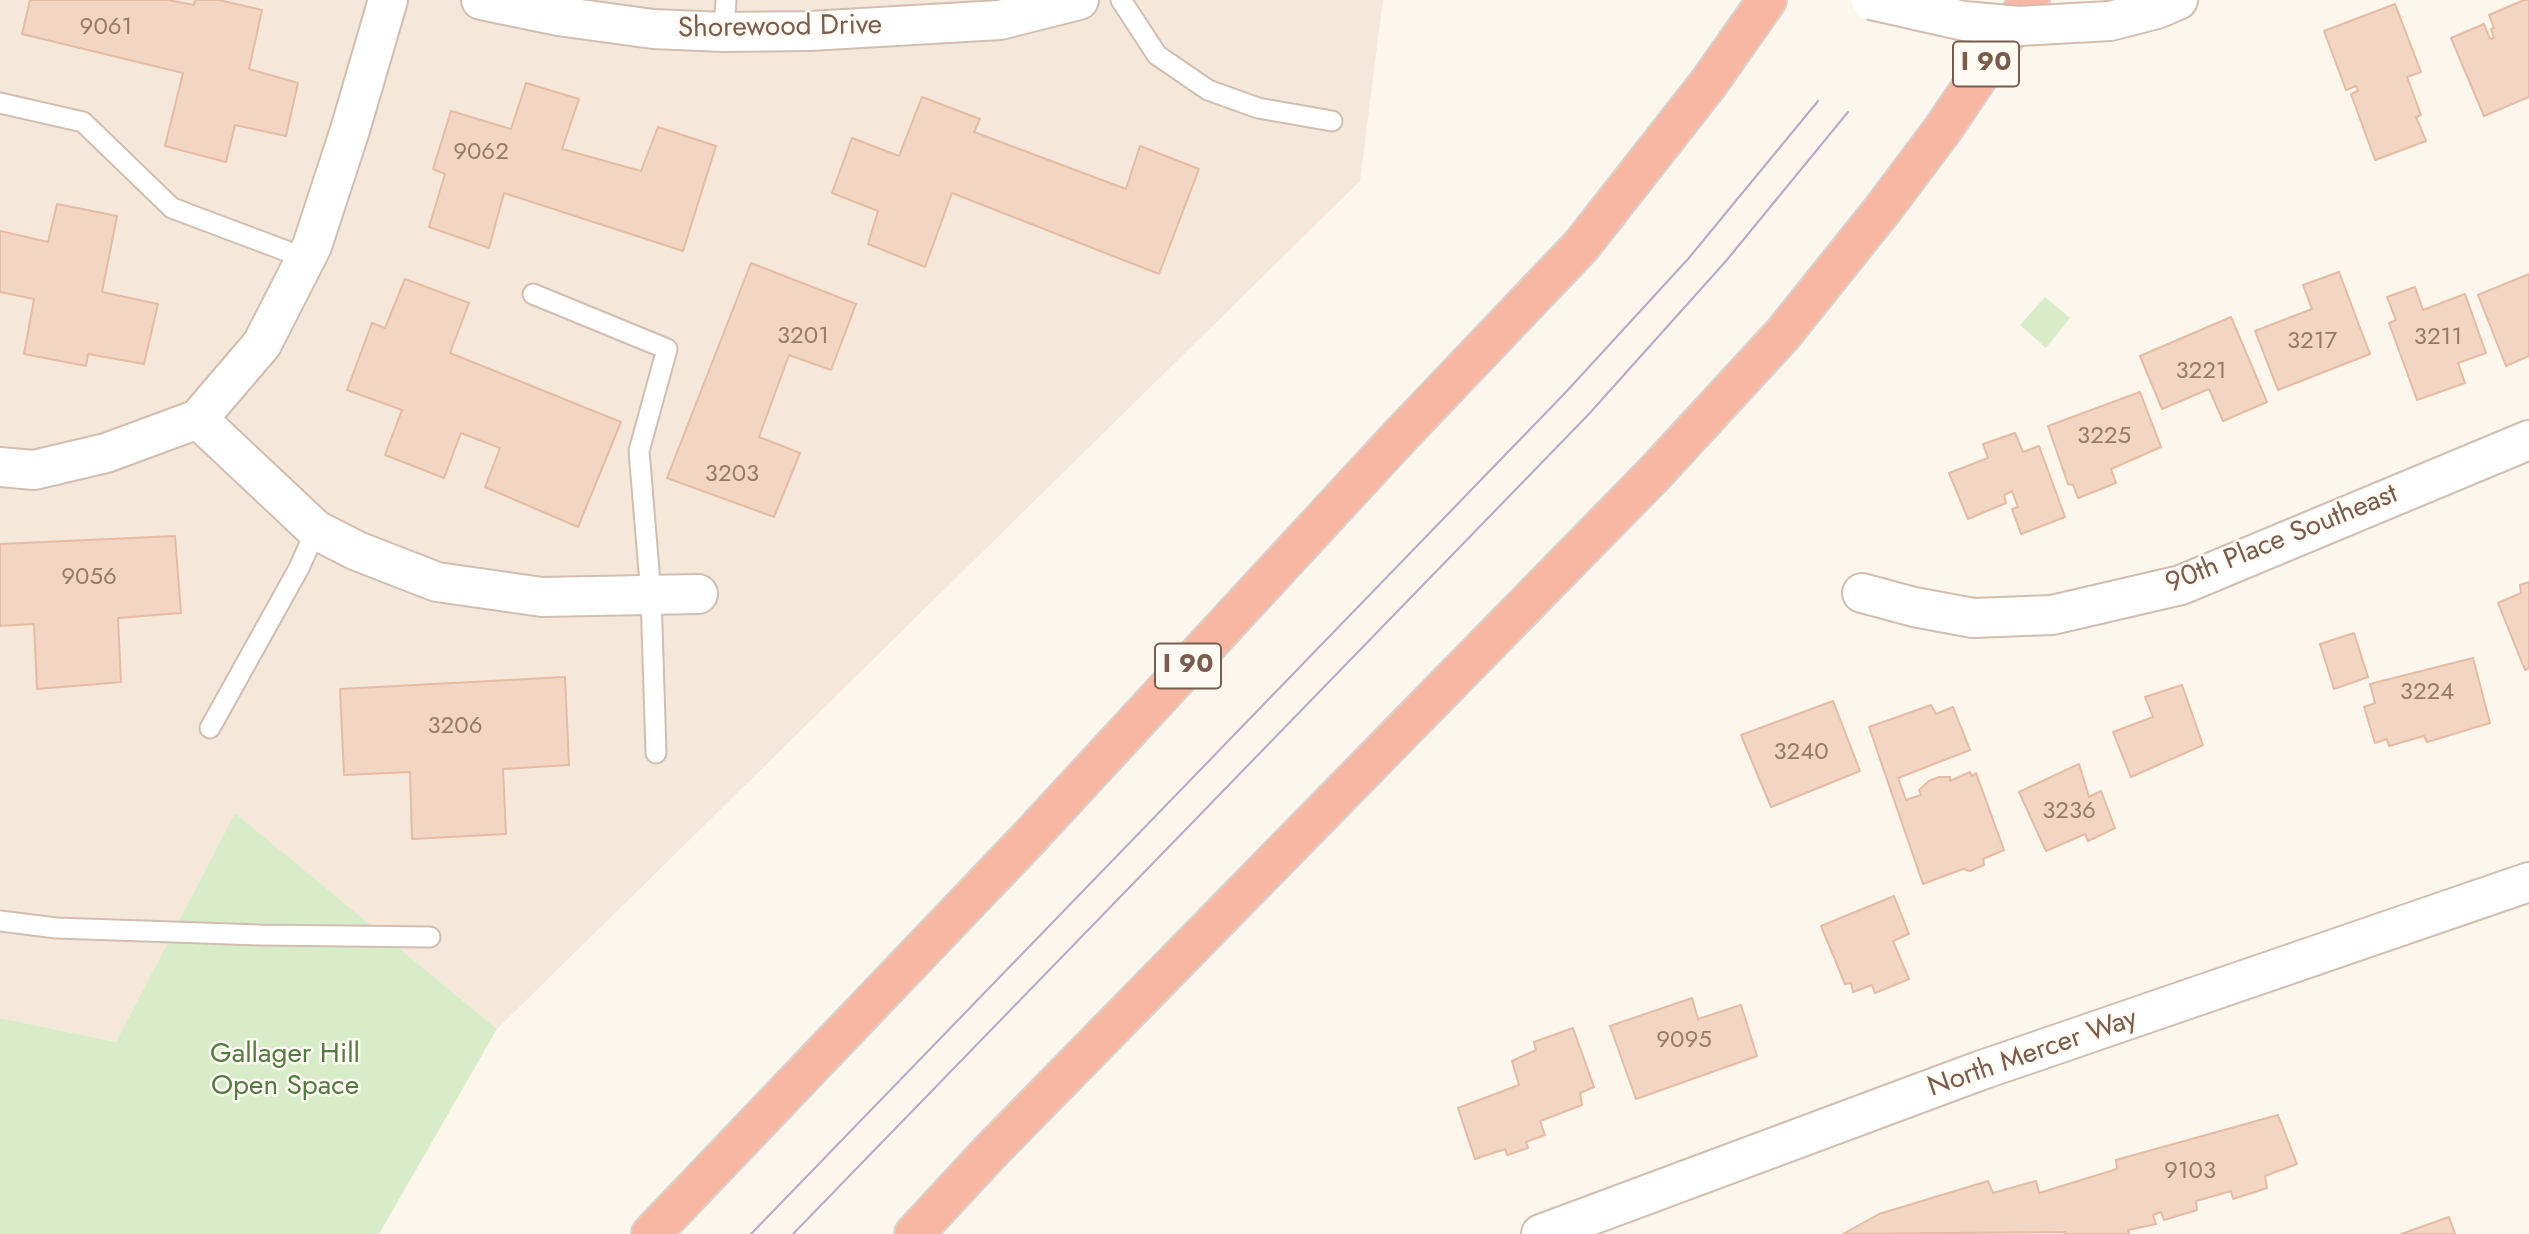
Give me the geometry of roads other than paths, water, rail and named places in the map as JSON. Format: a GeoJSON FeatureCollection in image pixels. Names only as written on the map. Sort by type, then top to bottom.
{"type":"FeatureCollection","features":[{"type":"Feature","properties":{"kind":"highway","name":"I 90"},"geometry":{"type":"LineString","coordinates":[[651,1234],[1029,838],[1402,434],[1581,246],[1708,85],[1767,0]]}},
{"type":"Feature","properties":{"kind":"highway","name":"I 90"},"geometry":{"type":"LineString","coordinates":[[914,1234],[989,1153],[1645,483],[1783,334],[1943,129],[2030,0]]}},
{"type":"Feature","properties":{"kind":"street"},"geometry":{"type":"LineString","coordinates":[[0,467],[34,470],[106,453],[198,419],[262,344],[312,246],[350,130],[387,0]]}},
{"type":"Feature","properties":{"kind":"street","name":"Shorewood Drive"},"geometry":{"type":"LineString","coordinates":[[481,0],[558,16],[653,29],[725,16],[864,29],[1000,20],[1079,0]]}},
{"type":"Feature","properties":{"kind":"street"},"geometry":{"type":"LineString","coordinates":[[1871,0],[1964,21],[2019,26],[2110,21],[2157,9],[2178,0]]}},
{"type":"Feature","properties":{"kind":"street"},"geometry":{"type":"LineString","coordinates":[[198,419],[316,530],[356,551],[437,582],[542,597],[698,594]]}},
{"type":"Feature","properties":{"kind":"street","name":"90th Place Southeast"},"geometry":{"type":"LineString","coordinates":[[1862,593],[1914,607],[1973,618],[2052,615],[2181,585],[2529,440]]}},
{"type":"Feature","properties":{"kind":"street","name":"North Mercer Way"},"geometry":{"type":"LineString","coordinates":[[1541,1234],[1979,1071],[2529,882]]}},
{"type":"Feature","properties":{"kind":"lane"},"geometry":{"type":"LineString","coordinates":[[1121,0],[1157,55],[1208,90],[1258,108],[1332,121]]}},
{"type":"Feature","properties":{"kind":"lane"},"geometry":{"type":"LineString","coordinates":[[0,103],[83,122],[172,208],[305,258]]}},
{"type":"Feature","properties":{"kind":"lane"},"geometry":{"type":"LineString","coordinates":[[533,294],[667,349],[639,451],[651,595],[656,752]]}},
{"type":"Feature","properties":{"kind":"lane"},"geometry":{"type":"LineString","coordinates":[[210,728],[299,568],[316,530]]}},
{"type":"Feature","properties":{"kind":"lane"},"geometry":{"type":"LineString","coordinates":[[0,921],[69,928],[260,935],[430,937]]}},
{"type":"Feature","properties":{"kind":"tram line"},"geometry":{"type":"LineString","coordinates":[[751,1234],[1566,392],[1688,259],[1818,101]]}},
{"type":"Feature","properties":{"kind":"tram line"},"geometry":{"type":"LineString","coordinates":[[793,1234],[1588,415],[1726,261],[1848,112]]}},
{"type":"Feature","properties":{"kind":"park label","name":"Gallager Hill Open Space"},"geometry":{"type":"Point","coordinates":[285,1071]}}]}
